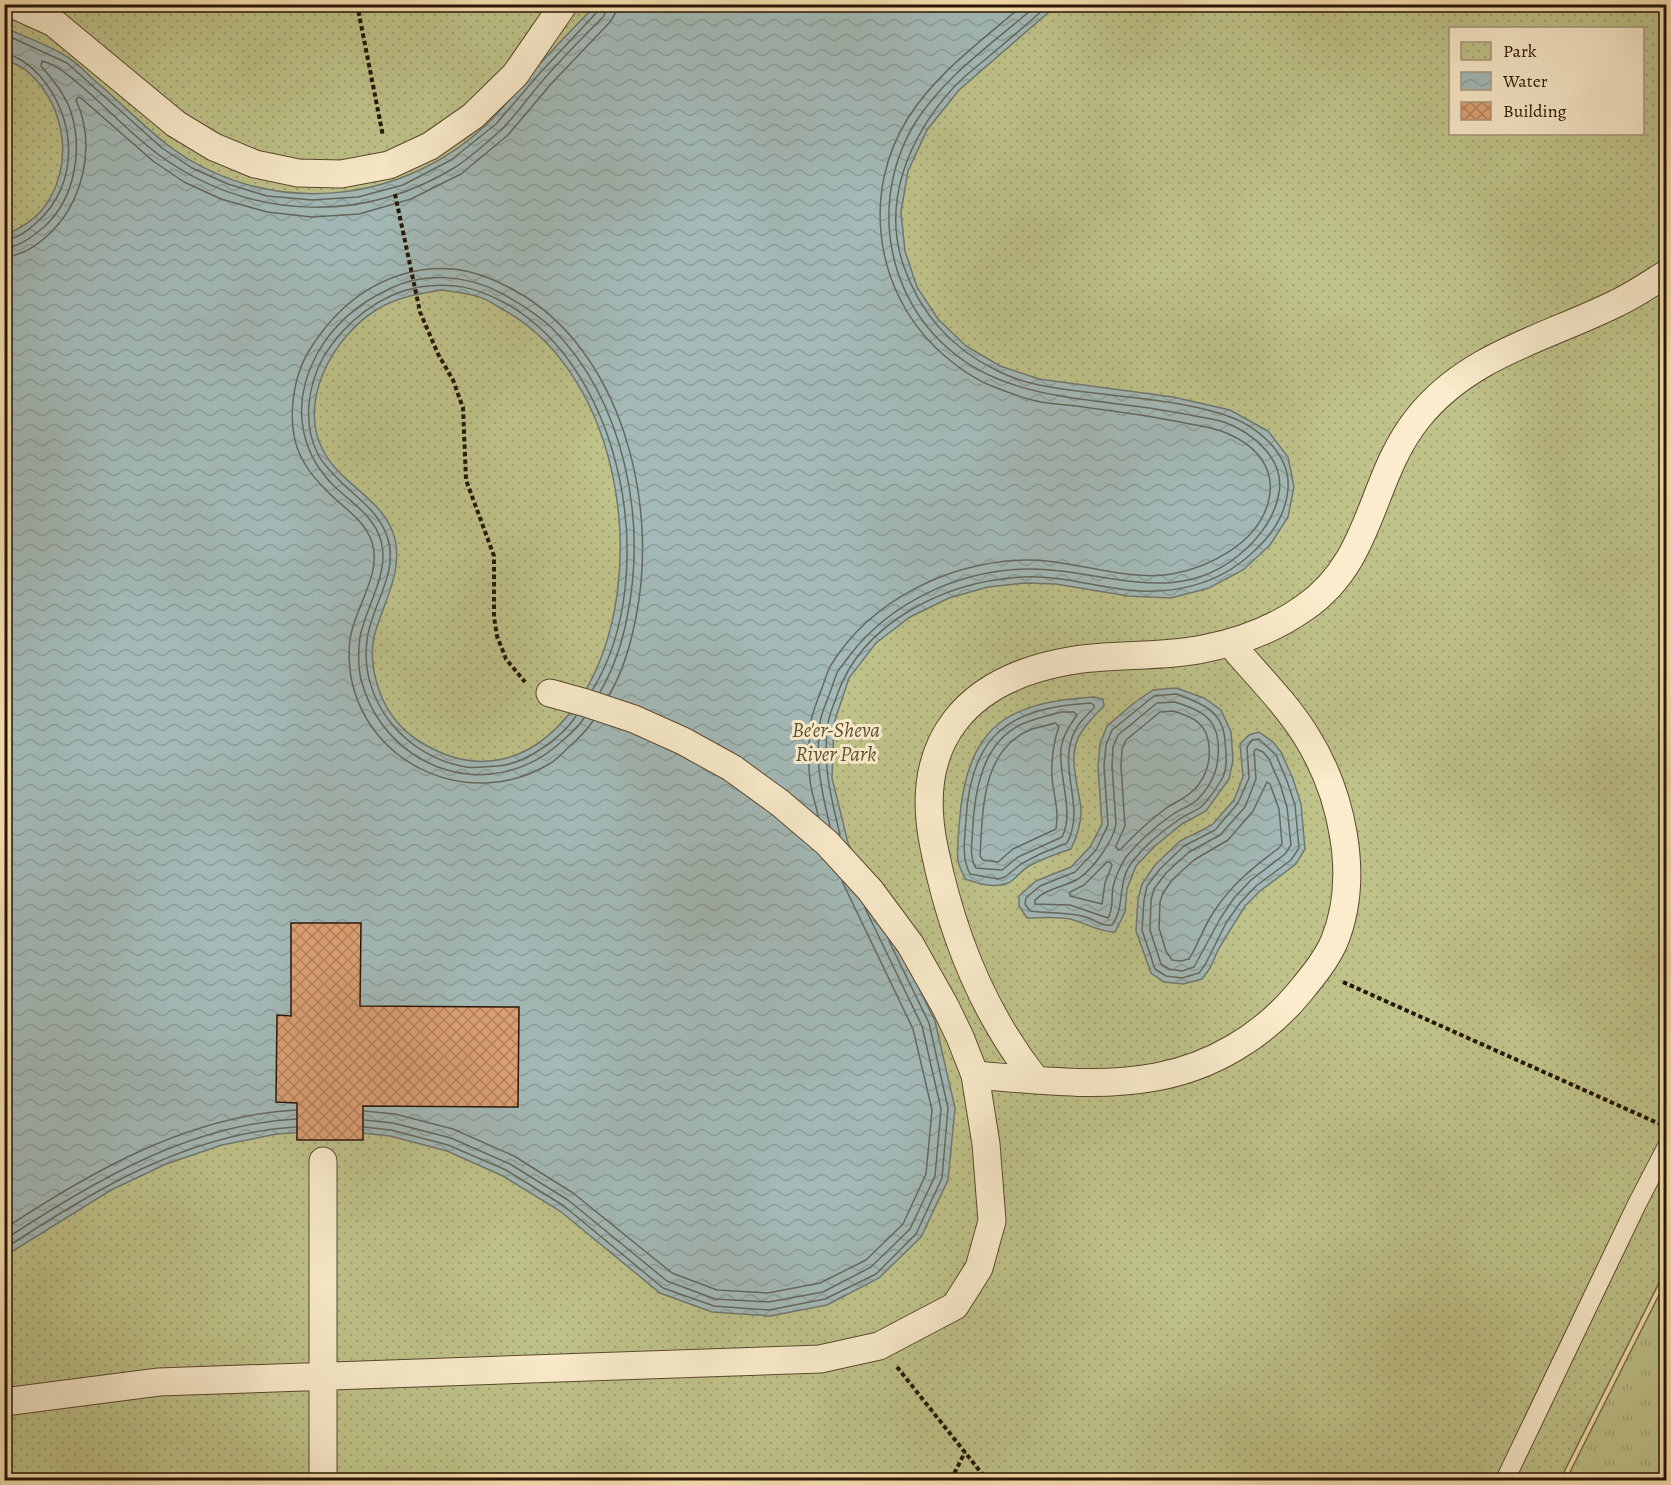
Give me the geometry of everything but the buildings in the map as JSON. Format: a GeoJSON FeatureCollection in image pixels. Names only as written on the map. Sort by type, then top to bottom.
{"type":"FeatureCollection","features":[{"type":"Feature","properties":{"kind":"street"},"geometry":{"type":"LineString","coordinates":[[12,4],[54,23],[176,124],[214,147],[255,164],[298,173],[341,174],[390,169],[430,146],[474,116],[515,75],[564,4]]}},
{"type":"Feature","properties":{"kind":"street"},"geometry":{"type":"LineString","coordinates":[[1036,1080],[1008,1043],[982,997],[961,946],[944,892],[931,834],[928,795],[933,762],[945,734],[962,711],[984,693],[1009,678],[1038,668],[1070,661],[1168,654],[1230,643],[1258,634],[1284,621],[1308,606],[1329,586],[1347,563],[1363,535],[1392,457],[1418,418],[1451,385],[1492,357],[1617,303],[1666,274]]}},
{"type":"Feature","properties":{"kind":"street"},"geometry":{"type":"LineString","coordinates":[[975,1075],[1036,1080],[1120,1082],[1156,1077],[1191,1068],[1224,1054],[1257,1034],[1288,1006],[1317,971],[1334,942],[1343,910],[1347,876],[1344,841],[1336,805],[1323,770],[1306,735],[1283,703],[1230,643]]}},
{"type":"Feature","properties":{"kind":"street"},"geometry":{"type":"LineString","coordinates":[[4,1402],[159,1382],[820,1359],[879,1346],[955,1306],[979,1268],[992,1221],[986,1144],[975,1075],[945,1006],[910,944],[870,890],[827,843],[780,803],[732,768],[634,718],[549,693]]}},
{"type":"Feature","properties":{"kind":"street"},"geometry":{"type":"LineString","coordinates":[[323,1161],[323,1480]]}},
{"type":"Feature","properties":{"kind":"lane"},"geometry":{"type":"LineString","coordinates":[[1505,1480],[1666,1148]]}},
{"type":"Feature","properties":{"kind":"path"},"geometry":{"type":"LineString","coordinates":[[357,4],[420,312],[438,354],[453,380],[463,408],[466,480],[494,556],[494,617],[497,636],[506,659],[521,679],[540,692],[549,693]]}},
{"type":"Feature","properties":{"kind":"path"},"geometry":{"type":"LineString","coordinates":[[1317,971],[1666,1126]]}},
{"type":"Feature","properties":{"kind":"path"},"geometry":{"type":"LineString","coordinates":[[879,1346],[987,1480]]}},
{"type":"Feature","properties":{"kind":"path"},"geometry":{"type":"LineString","coordinates":[[951,1480],[965,1452]]}},
{"type":"Feature","properties":{"kind":"green space","name":"Be'er-Sheva River Park"},"geometry":{"type":"Polygon","coordinates":[[[5,5],[1666,5],[1666,1269],[1560,1480],[5,1480],[5,5]]]}},
{"type":"Feature","properties":{"kind":"green space"},"geometry":{"type":"Polygon","coordinates":[[[1666,1281],[1666,1480],[1566,1480],[1666,1281]]]}},
{"type":"Feature","properties":{"kind":"water"},"geometry":{"type":"Polygon","coordinates":[[[596,5],[1057,5],[959,90],[927,130],[908,171],[901,212],[905,251],[917,287],[938,319],[966,346],[1000,366],[1039,379],[1173,397],[1230,410],[1268,431],[1288,457],[1294,487],[1288,517],[1270,545],[1243,570],[1209,588],[1171,598],[1128,596],[1056,584],[1025,583],[988,587],[949,598],[910,617],[876,643],[849,678],[834,723],[832,778],[848,843],[935,1021],[955,1108],[948,1180],[921,1237],[879,1278],[827,1305],[770,1316],[712,1312],[660,1293],[560,1211],[503,1176],[447,1151],[390,1136],[333,1130],[277,1134],[222,1145],[166,1164],[111,1190],[5,1256],[5,235],[34,218],[52,194],[59,176],[62,138],[51,102],[41,86],[20,66],[5,59],[5,28],[47,46],[73,61],[165,143],[204,168],[246,184],[289,192],[333,193],[376,186],[418,171],[457,148],[492,119],[534,70],[596,5]],[[442,290],[400,299],[384,306],[360,322],[346,337],[333,354],[323,373],[314,413],[316,433],[332,464],[382,513],[395,539],[397,552],[394,577],[373,644],[374,673],[383,700],[401,726],[412,737],[429,747],[459,759],[492,761],[516,755],[539,743],[560,725],[584,693],[605,647],[617,595],[620,539],[614,483],[599,430],[576,381],[543,340],[502,309],[470,294],[442,290]]]}},
{"type":"Feature","properties":{"kind":"water"},"geometry":{"type":"Polygon","coordinates":[[[1176,688],[1204,698],[1221,710],[1231,732],[1233,760],[1229,779],[1206,811],[1182,824],[1155,846],[1136,866],[1127,889],[1125,912],[1115,932],[1103,931],[1065,918],[1027,918],[1019,906],[1019,896],[1036,881],[1071,867],[1090,847],[1102,824],[1098,767],[1100,744],[1107,726],[1153,690],[1176,688]]]}},
{"type":"Feature","properties":{"kind":"water"},"geometry":{"type":"Polygon","coordinates":[[[1094,697],[1103,699],[1104,706],[1089,721],[1077,740],[1074,769],[1081,814],[1079,829],[1071,849],[1031,865],[1011,882],[1003,885],[986,885],[965,879],[959,866],[958,856],[961,806],[975,754],[987,735],[1020,711],[1041,704],[1094,697]]]}},
{"type":"Feature","properties":{"kind":"water"},"geometry":{"type":"Polygon","coordinates":[[[1259,732],[1273,742],[1281,752],[1293,779],[1301,804],[1305,849],[1296,864],[1260,891],[1245,906],[1202,979],[1183,984],[1164,982],[1151,973],[1136,931],[1138,899],[1142,884],[1155,865],[1180,841],[1212,825],[1234,800],[1243,777],[1240,744],[1249,735],[1259,732]]]}}]}
